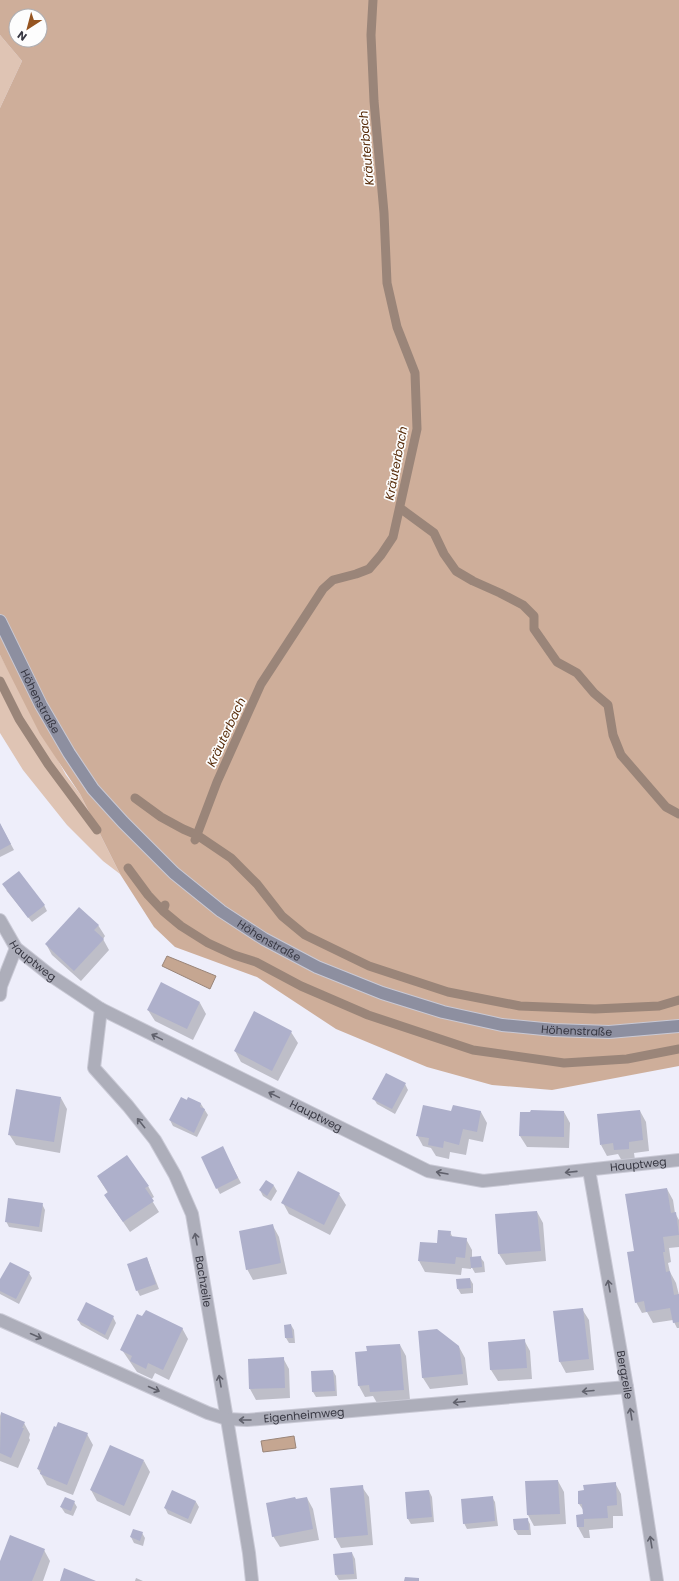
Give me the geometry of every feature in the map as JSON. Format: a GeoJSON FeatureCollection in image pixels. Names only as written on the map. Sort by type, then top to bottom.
{"type":"FeatureCollection","features":[{"type":"Feature","properties":{"kind":"street","name":"Höhenstraße"},"geometry":{"type":"LineString","coordinates":[[0,621],[41,705],[69,753],[93,788],[123,822],[174,873],[221,911],[264,938],[317,967],[382,993],[443,1012],[502,1025],[554,1030],[609,1032],[679,1026]]}},
{"type":"Feature","properties":{"kind":"street","name":"Hauptweg"},"geometry":{"type":"LineString","coordinates":[[0,920],[16,948],[50,975],[101,1009],[428,1171],[483,1181],[679,1160]]}},
{"type":"Feature","properties":{"kind":"street"},"geometry":{"type":"LineString","coordinates":[[0,995],[1,986],[16,948]]}},
{"type":"Feature","properties":{"kind":"street","name":"Bachzeile"},"geometry":{"type":"LineString","coordinates":[[101,1009],[94,1068],[128,1106],[155,1140],[175,1176],[192,1214],[227,1419],[252,1581]]}},
{"type":"Feature","properties":{"kind":"street","name":"Bergzeile"},"geometry":{"type":"LineString","coordinates":[[589,1170],[627,1387],[656,1581]]}},
{"type":"Feature","properties":{"kind":"street","name":"Eigenheimweg"},"geometry":{"type":"LineString","coordinates":[[0,1320],[208,1413],[227,1419],[247,1420],[627,1387]]}},
{"type":"Feature","properties":{"kind":"shaded area"},"geometry":{"type":"Polygon","coordinates":[[[0,0],[679,0],[679,1066],[552,1090],[492,1085],[427,1067],[336,1029],[257,977],[175,947],[154,927],[120,874],[80,794],[40,734],[0,655],[0,108],[22,61],[11,48],[48,48],[48,8],[8,8],[8,44],[0,35],[0,0]]]}},
{"type":"Feature","properties":{"kind":"shaded area"},"geometry":{"type":"Polygon","coordinates":[[[0,35],[8,44],[8,48],[11,48],[22,61],[0,108],[0,35]]]}},
{"type":"Feature","properties":{"kind":"shaded area"},"geometry":{"type":"Polygon","coordinates":[[[0,655],[66,775],[80,794],[120,874],[103,861],[67,825],[23,770],[0,733],[0,655]]]}},
{"type":"Feature","properties":{"kind":"shaded area"},"geometry":{"type":"Polygon","coordinates":[[[167,956],[216,976],[210,989],[162,966],[167,956]]]}},
{"type":"Feature","properties":{"kind":"shaded area"},"geometry":{"type":"Polygon","coordinates":[[[294,1436],[296,1448],[263,1452],[261,1441],[294,1436]]]}},
{"type":"Feature","properties":{"kind":"building"},"geometry":{"type":"Polygon","coordinates":[[[0,823],[11,844],[0,850],[0,823]]]}},
{"type":"Feature","properties":{"kind":"building"},"geometry":{"type":"Polygon","coordinates":[[[19,871],[45,905],[28,918],[2,884],[19,871]]]}},
{"type":"Feature","properties":{"kind":"building"},"geometry":{"type":"Polygon","coordinates":[[[79,907],[99,925],[94,930],[104,939],[74,971],[45,944],[79,907]]]}},
{"type":"Feature","properties":{"kind":"building"},"geometry":{"type":"Polygon","coordinates":[[[161,982],[200,1002],[187,1029],[147,1010],[161,982]]]}},
{"type":"Feature","properties":{"kind":"building"},"geometry":{"type":"Polygon","coordinates":[[[254,1011],[292,1031],[272,1071],[234,1051],[254,1011]]]}},
{"type":"Feature","properties":{"kind":"building"},"geometry":{"type":"Polygon","coordinates":[[[386,1073],[406,1083],[392,1109],[372,1099],[386,1073]]]}},
{"type":"Feature","properties":{"kind":"building"},"geometry":{"type":"Polygon","coordinates":[[[16,1089],[61,1097],[54,1142],[8,1135],[16,1089]]]}},
{"type":"Feature","properties":{"kind":"building"},"geometry":{"type":"Polygon","coordinates":[[[181,1097],[187,1100],[188,1097],[201,1103],[200,1107],[205,1109],[194,1133],[169,1120],[181,1097]]]}},
{"type":"Feature","properties":{"kind":"building"},"geometry":{"type":"Polygon","coordinates":[[[423,1105],[451,1111],[453,1105],[481,1111],[477,1132],[463,1129],[459,1145],[444,1141],[443,1148],[428,1145],[429,1138],[416,1136],[423,1105]]]}},
{"type":"Feature","properties":{"kind":"building"},"geometry":{"type":"Polygon","coordinates":[[[531,1110],[564,1111],[564,1137],[519,1136],[520,1112],[530,1112],[531,1110]]]}},
{"type":"Feature","properties":{"kind":"building"},"geometry":{"type":"Polygon","coordinates":[[[640,1110],[643,1140],[629,1142],[629,1149],[614,1150],[613,1143],[600,1145],[597,1114],[640,1110]]]}},
{"type":"Feature","properties":{"kind":"building"},"geometry":{"type":"Polygon","coordinates":[[[223,1146],[238,1178],[216,1189],[201,1157],[223,1146]]]}},
{"type":"Feature","properties":{"kind":"building"},"geometry":{"type":"Polygon","coordinates":[[[127,1155],[149,1186],[145,1188],[154,1201],[123,1222],[104,1195],[108,1192],[97,1176],[127,1155]]]}},
{"type":"Feature","properties":{"kind":"building"},"geometry":{"type":"Polygon","coordinates":[[[298,1171],[340,1193],[324,1225],[281,1203],[298,1171]]]}},
{"type":"Feature","properties":{"kind":"building"},"geometry":{"type":"Polygon","coordinates":[[[266,1180],[274,1185],[267,1196],[259,1190],[266,1180]]]}},
{"type":"Feature","properties":{"kind":"building"},"geometry":{"type":"Polygon","coordinates":[[[667,1188],[671,1213],[676,1212],[679,1235],[663,1237],[665,1252],[663,1252],[666,1272],[670,1271],[674,1295],[679,1294],[679,1322],[673,1323],[670,1308],[646,1312],[644,1301],[635,1303],[627,1252],[634,1251],[625,1194],[667,1188]]]}},
{"type":"Feature","properties":{"kind":"building"},"geometry":{"type":"Polygon","coordinates":[[[8,1198],[43,1203],[39,1227],[5,1222],[8,1198]]]}},
{"type":"Feature","properties":{"kind":"building"},"geometry":{"type":"Polygon","coordinates":[[[537,1211],[541,1251],[498,1254],[495,1214],[537,1211]]]}},
{"type":"Feature","properties":{"kind":"building"},"geometry":{"type":"Polygon","coordinates":[[[273,1224],[281,1263],[246,1270],[239,1231],[273,1224]]]}},
{"type":"Feature","properties":{"kind":"building"},"geometry":{"type":"Polygon","coordinates":[[[438,1230],[451,1231],[450,1236],[467,1238],[465,1258],[456,1257],[455,1264],[418,1261],[420,1242],[437,1243],[438,1230]]]}},
{"type":"Feature","properties":{"kind":"building"},"geometry":{"type":"Polygon","coordinates":[[[481,1256],[482,1267],[471,1268],[470,1257],[481,1256]]]}},
{"type":"Feature","properties":{"kind":"building"},"geometry":{"type":"Polygon","coordinates":[[[147,1257],[156,1284],[136,1291],[127,1264],[147,1257]]]}},
{"type":"Feature","properties":{"kind":"building"},"geometry":{"type":"Polygon","coordinates":[[[10,1262],[30,1272],[16,1299],[0,1291],[0,1279],[10,1262]]]}},
{"type":"Feature","properties":{"kind":"building"},"geometry":{"type":"Polygon","coordinates":[[[470,1278],[471,1288],[457,1289],[456,1279],[470,1278]]]}},
{"type":"Feature","properties":{"kind":"building"},"geometry":{"type":"Polygon","coordinates":[[[86,1302],[114,1316],[105,1335],[77,1320],[86,1302]]]}},
{"type":"Feature","properties":{"kind":"building"},"geometry":{"type":"Polygon","coordinates":[[[583,1308],[589,1359],[559,1362],[553,1311],[583,1308]]]}},
{"type":"Feature","properties":{"kind":"building"},"geometry":{"type":"Polygon","coordinates":[[[146,1310],[183,1328],[163,1370],[148,1363],[146,1369],[130,1361],[132,1356],[120,1350],[137,1314],[142,1316],[146,1310]]]}},
{"type":"Feature","properties":{"kind":"building"},"geometry":{"type":"Polygon","coordinates":[[[291,1324],[293,1338],[285,1338],[284,1325],[291,1324]]]}},
{"type":"Feature","properties":{"kind":"building"},"geometry":{"type":"Polygon","coordinates":[[[437,1329],[459,1346],[463,1374],[422,1378],[418,1331],[437,1329]]]}},
{"type":"Feature","properties":{"kind":"building"},"geometry":{"type":"Polygon","coordinates":[[[525,1339],[527,1368],[490,1370],[488,1342],[525,1339]]]}},
{"type":"Feature","properties":{"kind":"building"},"geometry":{"type":"Polygon","coordinates":[[[400,1344],[404,1390],[370,1392],[369,1385],[358,1386],[355,1352],[367,1351],[366,1346],[400,1344]]]}},
{"type":"Feature","properties":{"kind":"building"},"geometry":{"type":"Polygon","coordinates":[[[284,1357],[285,1388],[249,1389],[248,1359],[284,1357]]]}},
{"type":"Feature","properties":{"kind":"building"},"geometry":{"type":"Polygon","coordinates":[[[333,1370],[335,1391],[312,1392],[311,1371],[333,1370]]]}},
{"type":"Feature","properties":{"kind":"building"},"geometry":{"type":"Polygon","coordinates":[[[1,1412],[25,1422],[22,1428],[24,1428],[11,1458],[0,1453],[1,1412]]]}},
{"type":"Feature","properties":{"kind":"building"},"geometry":{"type":"Polygon","coordinates":[[[58,1422],[88,1433],[67,1485],[40,1474],[41,1470],[37,1469],[54,1426],[56,1427],[58,1422]]]}},
{"type":"Feature","properties":{"kind":"building"},"geometry":{"type":"Polygon","coordinates":[[[110,1445],[144,1460],[124,1506],[90,1490],[110,1445]]]}},
{"type":"Feature","properties":{"kind":"building"},"geometry":{"type":"Polygon","coordinates":[[[558,1480],[560,1514],[527,1515],[525,1481],[558,1480]]]}},
{"type":"Feature","properties":{"kind":"building"},"geometry":{"type":"Polygon","coordinates":[[[616,1482],[617,1505],[607,1506],[608,1518],[584,1519],[584,1527],[577,1527],[576,1515],[583,1514],[582,1504],[578,1504],[578,1491],[584,1490],[583,1485],[616,1482]]]}},
{"type":"Feature","properties":{"kind":"building"},"geometry":{"type":"Polygon","coordinates":[[[363,1485],[368,1535],[334,1538],[330,1488],[363,1485]]]}},
{"type":"Feature","properties":{"kind":"building"},"geometry":{"type":"Polygon","coordinates":[[[172,1490],[196,1501],[188,1519],[164,1508],[172,1490]]]}},
{"type":"Feature","properties":{"kind":"building"},"geometry":{"type":"Polygon","coordinates":[[[429,1490],[432,1517],[407,1519],[405,1492],[429,1490]]]}},
{"type":"Feature","properties":{"kind":"building"},"geometry":{"type":"Polygon","coordinates":[[[493,1496],[495,1521],[463,1524],[461,1499],[493,1496]]]}},
{"type":"Feature","properties":{"kind":"building"},"geometry":{"type":"Polygon","coordinates":[[[65,1497],[75,1501],[71,1511],[60,1507],[65,1497]]]}},
{"type":"Feature","properties":{"kind":"building"},"geometry":{"type":"Polygon","coordinates":[[[295,1497],[296,1499],[307,1497],[313,1529],[272,1537],[266,1503],[295,1497]]]}},
{"type":"Feature","properties":{"kind":"building"},"geometry":{"type":"Polygon","coordinates":[[[528,1518],[529,1530],[514,1530],[513,1519],[528,1518]]]}},
{"type":"Feature","properties":{"kind":"building"},"geometry":{"type":"Polygon","coordinates":[[[133,1529],[143,1532],[140,1541],[130,1537],[133,1529]]]}},
{"type":"Feature","properties":{"kind":"building"},"geometry":{"type":"Polygon","coordinates":[[[10,1535],[45,1549],[32,1581],[0,1581],[0,1561],[10,1535]]]}},
{"type":"Feature","properties":{"kind":"building"},"geometry":{"type":"Polygon","coordinates":[[[352,1552],[354,1574],[335,1575],[333,1554],[352,1552]]]}},
{"type":"Feature","properties":{"kind":"building"},"geometry":{"type":"Polygon","coordinates":[[[64,1568],[96,1581],[60,1581],[64,1568]]]}},
{"type":"Feature","properties":{"kind":"building"},"geometry":{"type":"Polygon","coordinates":[[[405,1577],[419,1578],[419,1581],[404,1581],[405,1577]]]}},
{"type":"Feature","properties":{"kind":"waterway","name":"Kräuterbach"},"geometry":{"type":"LineString","coordinates":[[195,840],[217,782],[261,684],[323,589],[333,580],[369,569],[393,537],[417,429],[415,373],[397,327],[387,283],[384,213],[374,101],[371,35],[373,0]]}},
{"type":"Feature","properties":{"kind":"waterway"},"geometry":{"type":"LineString","coordinates":[[400,508],[434,533],[444,554],[456,571],[473,581],[523,605],[534,616],[534,629],[557,662],[577,673],[594,693],[608,705],[613,735],[621,755],[666,807],[679,814]]}},
{"type":"Feature","properties":{"kind":"waterway"},"geometry":{"type":"LineString","coordinates":[[0,681],[19,719],[48,764],[97,830]]}},
{"type":"Feature","properties":{"kind":"waterway"},"geometry":{"type":"LineString","coordinates":[[135,798],[161,817],[197,835],[231,858],[257,884],[282,916],[305,935],[369,966],[448,992],[520,1006],[595,1009],[659,1006],[679,1000]]}},
{"type":"Feature","properties":{"kind":"waterway"},"geometry":{"type":"LineString","coordinates":[[128,868],[148,895],[163,911]]}},
{"type":"Feature","properties":{"kind":"waterway"},"geometry":{"type":"LineString","coordinates":[[165,905],[163,911],[181,926],[208,943],[234,955],[256,962],[301,986],[368,1015],[473,1050],[564,1063],[627,1059],[679,1049]]}}]}
